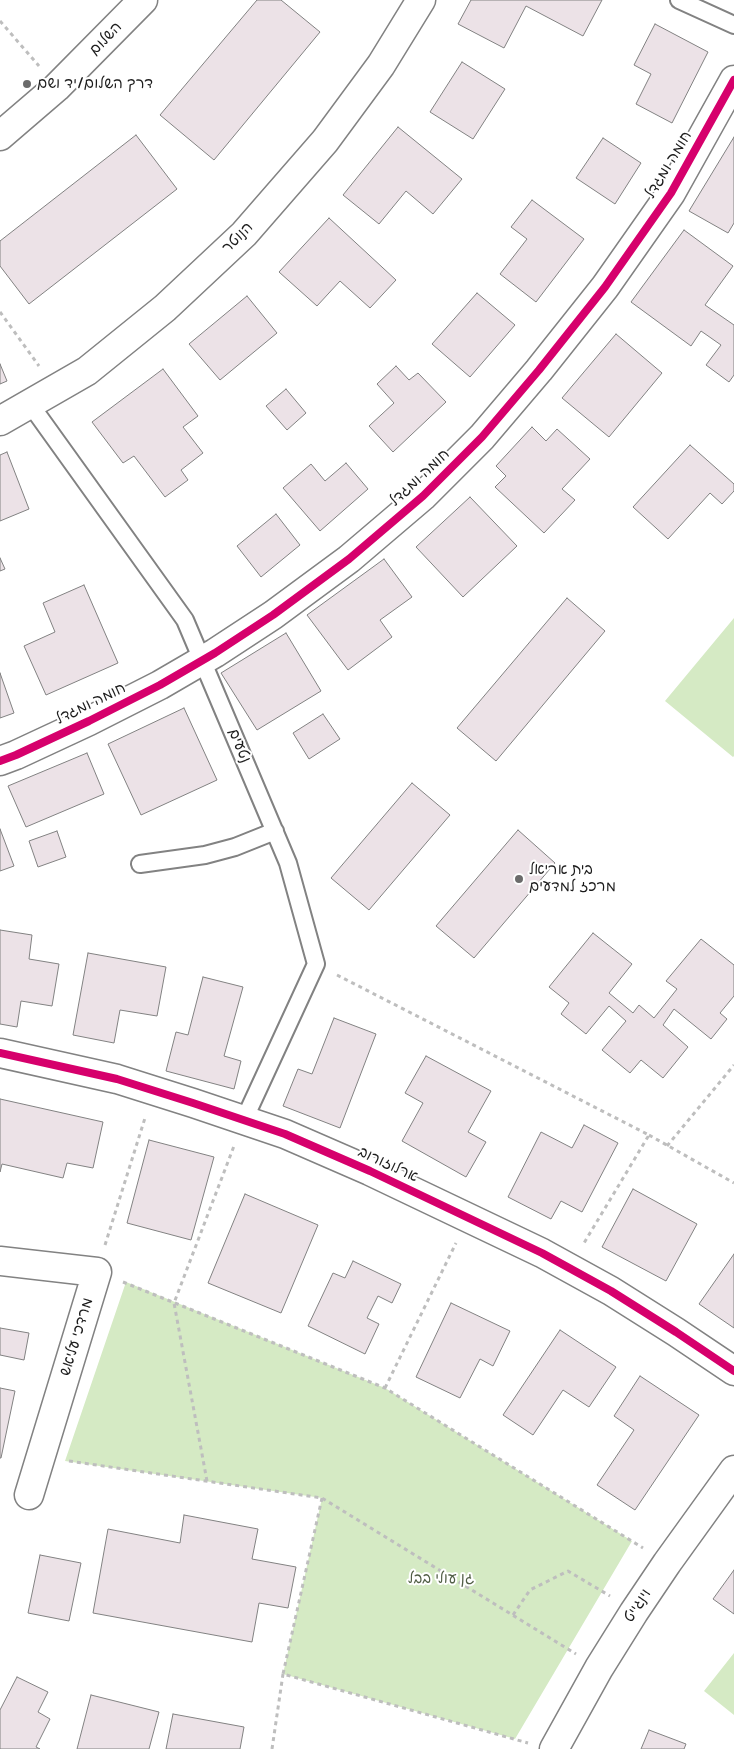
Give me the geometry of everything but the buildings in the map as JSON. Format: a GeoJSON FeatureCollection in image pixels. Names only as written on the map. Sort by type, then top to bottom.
{"type":"FeatureCollection","features":[{"type":"Feature","properties":{"kind":"street","name":"השלום"},"geometry":{"type":"LineString","coordinates":[[0,136],[57,87],[143,0]]}},
{"type":"Feature","properties":{"kind":"street","name":"הנוטר"},"geometry":{"type":"LineString","coordinates":[[0,421],[87,371],[165,308],[244,234],[325,141],[381,65],[421,0]]}},
{"type":"Feature","properties":{"kind":"street","name":"חומה ומגדל"},"geometry":{"type":"LineString","coordinates":[[0,761],[88,721],[160,685],[203,660],[273,615],[349,559],[423,496],[482,437],[539,370],[611,279],[671,193],[734,80]]}},
{"type":"Feature","properties":{"kind":"street","name":"ארלוזורוב"},"geometry":{"type":"LineString","coordinates":[[0,1053],[117,1080],[285,1134],[542,1253],[610,1291],[734,1371]]}},
{"type":"Feature","properties":{"kind":"street"},"geometry":{"type":"LineString","coordinates":[[0,1261],[97,1272]]}},
{"type":"Feature","properties":{"kind":"street","name":"מרדכי עליאש"},"geometry":{"type":"LineString","coordinates":[[29,1495],[97,1272]]}},
{"type":"Feature","properties":{"kind":"street","name":"וינגייט"},"geometry":{"type":"LineString","coordinates":[[544,1747],[667,1563],[734,1470]]}},
{"type":"Feature","properties":{"kind":"lane"},"geometry":{"type":"LineString","coordinates":[[679,0],[734,25]]}},
{"type":"Feature","properties":{"kind":"lane","name":"נטעים"},"geometry":{"type":"LineString","coordinates":[[30,404],[185,620],[288,863],[316,964]]}},
{"type":"Feature","properties":{"kind":"lane"},"geometry":{"type":"LineString","coordinates":[[140,864],[205,855],[235,847],[275,831]]}},
{"type":"Feature","properties":{"kind":"lane"},"geometry":{"type":"LineString","coordinates":[[244,1120],[316,964]]}},
{"type":"Feature","properties":{"kind":"path"},"geometry":{"type":"LineString","coordinates":[[0,21],[57,87]]}},
{"type":"Feature","properties":{"kind":"path"},"geometry":{"type":"LineString","coordinates":[[0,312],[56,389]]}},
{"type":"Feature","properties":{"kind":"path"},"geometry":{"type":"LineString","coordinates":[[316,964],[649,1135],[734,1183]]}},
{"type":"Feature","properties":{"kind":"path"},"geometry":{"type":"LineString","coordinates":[[667,1146],[734,1065]]}},
{"type":"Feature","properties":{"kind":"path"},"geometry":{"type":"LineString","coordinates":[[154,1091],[97,1272],[385,1388],[667,1563]]}},
{"type":"Feature","properties":{"kind":"path"},"geometry":{"type":"LineString","coordinates":[[207,1481],[174,1303],[244,1120]]}},
{"type":"Feature","properties":{"kind":"path"},"geometry":{"type":"LineString","coordinates":[[570,1268],[649,1135]]}},
{"type":"Feature","properties":{"kind":"path"},"geometry":{"type":"LineString","coordinates":[[385,1388],[468,1218]]}},
{"type":"Feature","properties":{"kind":"path"},"geometry":{"type":"LineString","coordinates":[[41,1456],[322,1498],[598,1668]]}},
{"type":"Feature","properties":{"kind":"path"},"geometry":{"type":"LineString","coordinates":[[272,1749],[283,1674],[322,1498]]}},
{"type":"Feature","properties":{"kind":"path"},"geometry":{"type":"LineString","coordinates":[[513,1615],[530,1590],[568,1571],[634,1612]]}},
{"type":"Feature","properties":{"kind":"path"},"geometry":{"type":"LineString","coordinates":[[283,1674],[544,1747]]}},
{"type":"Feature","properties":{"kind":"green space"},"geometry":{"type":"Polygon","coordinates":[[[734,618],[734,756],[733,757],[665,701],[734,618]]]}},
{"type":"Feature","properties":{"kind":"green space","name":"גן עולי בבל"},"geometry":{"type":"Polygon","coordinates":[[[126,1282],[385,1388],[632,1541],[515,1739],[283,1674],[322,1498],[65,1461],[126,1282]]]}},
{"type":"Feature","properties":{"kind":"green space"},"geometry":{"type":"Polygon","coordinates":[[[734,1653],[734,1715],[704,1691],[734,1653]]]}},
{"type":"Feature","properties":{"kind":"cycle path"},"geometry":{"type":"LineString","coordinates":[[0,761],[89,721],[160,685],[215,653],[273,615],[349,559],[423,496],[482,437],[539,370],[605,287],[671,193],[734,80]]}},
{"type":"Feature","properties":{"kind":"cycle path"},"geometry":{"type":"LineString","coordinates":[[0,1053],[117,1079],[285,1134],[370,1171],[542,1253],[611,1291],[734,1371]]}},
{"type":"Feature","properties":{"kind":"place","name":"דרך השלום/יד ושם"},"geometry":{"type":"Point","coordinates":[27,84]}},
{"type":"Feature","properties":{"kind":"place","name":"בית אריאל מרכז למדעים"},"geometry":{"type":"Point","coordinates":[519,879]}}]}
